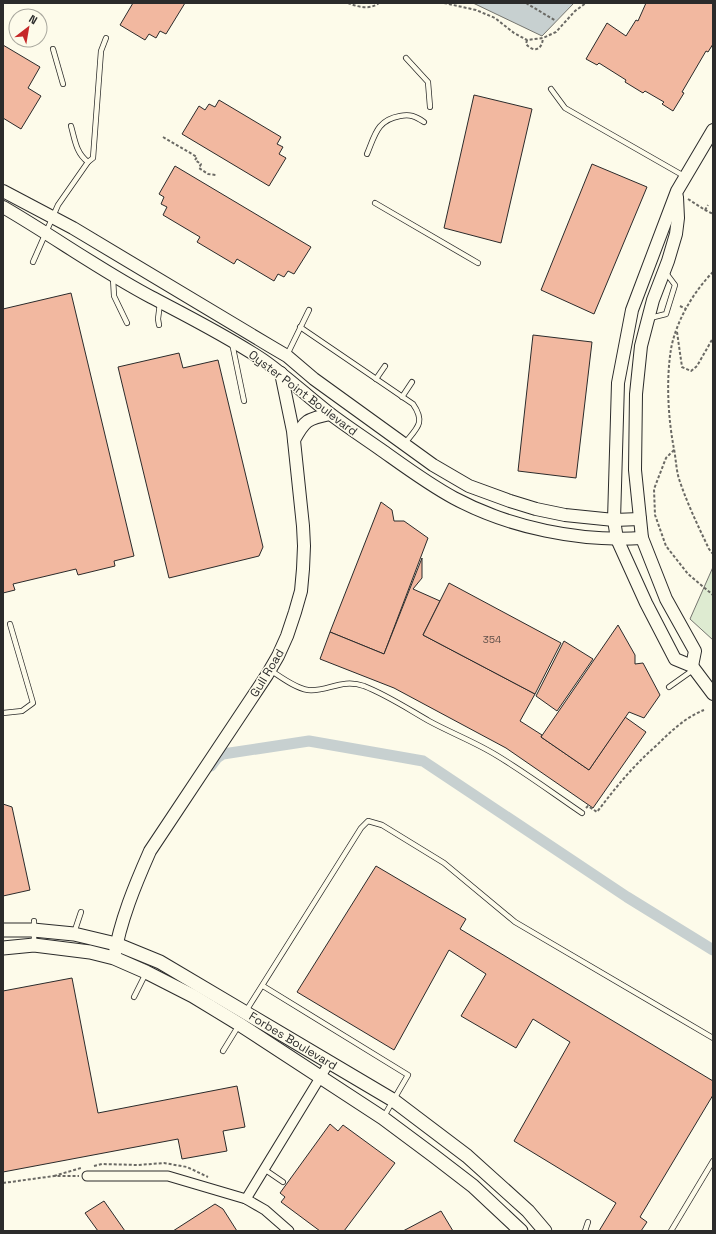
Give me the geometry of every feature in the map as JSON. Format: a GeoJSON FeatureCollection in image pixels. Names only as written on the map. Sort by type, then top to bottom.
{"type":"FeatureCollection","features":[{"type":"Feature","properties":{"kind":"main road","name":"Forbes Boulevard"},"geometry":{"type":"LineString","coordinates":[[3,930],[33,925],[116,944],[160,962],[239,1024],[383,1118],[473,1186],[521,1231]]}},
{"type":"Feature","properties":{"kind":"main road","name":"Forbes Boulevard"},"geometry":{"type":"LineString","coordinates":[[3,948],[34,945],[90,952],[114,958],[246,1012],[393,1100],[467,1156],[528,1211],[545,1231]]}},
{"type":"Feature","properties":{"kind":"street"},"geometry":{"type":"LineString","coordinates":[[713,130],[707,144],[677,191],[632,310],[618,383],[614,520],[617,539],[646,603],[675,659],[693,668],[713,694]]}},
{"type":"Feature","properties":{"kind":"street","name":"Oyster Point Boulevard"},"geometry":{"type":"LineString","coordinates":[[3,191],[102,246],[287,356],[314,379],[433,465],[469,486],[536,509],[564,515],[614,520],[640,519]]}},
{"type":"Feature","properties":{"kind":"street"},"geometry":{"type":"LineString","coordinates":[[677,191],[678,218],[676,234],[653,300],[641,346],[636,394],[635,470],[642,538],[666,600],[695,651],[693,668]]}},
{"type":"Feature","properties":{"kind":"street","name":"Oyster Point Boulevard"},"geometry":{"type":"LineString","coordinates":[[3,207],[113,274],[205,324],[264,360],[330,414],[455,498],[488,513],[555,533],[617,539],[642,538]]}},
{"type":"Feature","properties":{"kind":"street"},"geometry":{"type":"LineString","coordinates":[[627,336],[643,340]]}},
{"type":"Feature","properties":{"kind":"street"},"geometry":{"type":"LineString","coordinates":[[281,374],[287,356]]}},
{"type":"Feature","properties":{"kind":"street","name":"Gull Road"},"geometry":{"type":"LineString","coordinates":[[114,958],[116,944],[137,880],[150,851],[270,670],[288,636],[295,612],[303,568],[303,526],[294,440],[287,406],[287,398],[281,374]]}},
{"type":"Feature","properties":{"kind":"street"},"geometry":{"type":"LineString","coordinates":[[294,440],[300,429],[308,420],[330,414]]}},
{"type":"Feature","properties":{"kind":"street"},"geometry":{"type":"LineString","coordinates":[[246,1199],[329,1063]]}},
{"type":"Feature","properties":{"kind":"street"},"geometry":{"type":"LineString","coordinates":[[87,1176],[168,1176],[246,1199],[265,1210],[289,1231]]}},
{"type":"Feature","properties":{"kind":"lane"},"geometry":{"type":"LineString","coordinates":[[33,262],[58,205],[88,162],[93,158],[101,51],[106,38]]}},
{"type":"Feature","properties":{"kind":"lane"},"geometry":{"type":"LineString","coordinates":[[53,49],[63,84]]}},
{"type":"Feature","properties":{"kind":"lane"},"geometry":{"type":"LineString","coordinates":[[406,58],[428,82],[430,107]]}},
{"type":"Feature","properties":{"kind":"lane"},"geometry":{"type":"LineString","coordinates":[[551,89],[565,108],[686,177]]}},
{"type":"Feature","properties":{"kind":"lane"},"geometry":{"type":"LineString","coordinates":[[367,154],[376,131],[381,124],[391,118],[404,115],[414,115],[424,122]]}},
{"type":"Feature","properties":{"kind":"lane"},"geometry":{"type":"LineString","coordinates":[[71,126],[81,157],[88,162]]}},
{"type":"Feature","properties":{"kind":"lane"},"geometry":{"type":"LineString","coordinates":[[375,203],[478,262]]}},
{"type":"Feature","properties":{"kind":"lane"},"geometry":{"type":"LineString","coordinates":[[648,318],[666,314],[675,285],[664,271]]}},
{"type":"Feature","properties":{"kind":"lane"},"geometry":{"type":"LineString","coordinates":[[113,274],[114,296],[127,323]]}},
{"type":"Feature","properties":{"kind":"lane"},"geometry":{"type":"LineString","coordinates":[[159,325],[158,319],[161,301]]}},
{"type":"Feature","properties":{"kind":"lane"},"geometry":{"type":"LineString","coordinates":[[287,356],[309,310]]}},
{"type":"Feature","properties":{"kind":"lane"},"geometry":{"type":"LineString","coordinates":[[300,327],[413,404],[419,414],[420,422],[404,444]]}},
{"type":"Feature","properties":{"kind":"lane"},"geometry":{"type":"LineString","coordinates":[[232,341],[244,401]]}},
{"type":"Feature","properties":{"kind":"lane"},"geometry":{"type":"LineString","coordinates":[[376,379],[385,366]]}},
{"type":"Feature","properties":{"kind":"lane"},"geometry":{"type":"LineString","coordinates":[[402,397],[412,382]]}},
{"type":"Feature","properties":{"kind":"lane"},"geometry":{"type":"LineString","coordinates":[[3,713],[22,711],[33,703],[10,624]]}},
{"type":"Feature","properties":{"kind":"lane"},"geometry":{"type":"LineString","coordinates":[[669,687],[693,668]]}},
{"type":"Feature","properties":{"kind":"lane"},"geometry":{"type":"LineString","coordinates":[[270,670],[307,690],[352,683],[364,686],[496,755],[582,813]]}},
{"type":"Feature","properties":{"kind":"lane"},"geometry":{"type":"LineString","coordinates":[[223,1051],[360,828],[368,821],[382,825],[444,863],[515,922],[713,1038]]}},
{"type":"Feature","properties":{"kind":"lane"},"geometry":{"type":"LineString","coordinates":[[74,934],[81,912]]}},
{"type":"Feature","properties":{"kind":"lane"},"geometry":{"type":"LineString","coordinates":[[33,925],[34,945]]}},
{"type":"Feature","properties":{"kind":"lane"},"geometry":{"type":"LineString","coordinates":[[134,997],[146,972]]}},
{"type":"Feature","properties":{"kind":"lane"},"geometry":{"type":"LineString","coordinates":[[262,986],[408,1075],[383,1118]]}},
{"type":"Feature","properties":{"kind":"lane"},"geometry":{"type":"LineString","coordinates":[[671,1231],[713,1161]]}},
{"type":"Feature","properties":{"kind":"lane"},"geometry":{"type":"LineString","coordinates":[[264,1169],[283,1182]]}},
{"type":"Feature","properties":{"kind":"lane"},"geometry":{"type":"LineString","coordinates":[[584,1231],[588,1222]]}},
{"type":"Feature","properties":{"kind":"path"},"geometry":{"type":"LineString","coordinates":[[348,3],[360,8],[376,6],[379,3]]}},
{"type":"Feature","properties":{"kind":"path"},"geometry":{"type":"LineString","coordinates":[[444,3],[476,10],[495,18],[514,33],[526,40],[543,38],[556,32],[575,11],[586,3]]}},
{"type":"Feature","properties":{"kind":"path"},"geometry":{"type":"LineString","coordinates":[[526,3],[556,21]]}},
{"type":"Feature","properties":{"kind":"path"},"geometry":{"type":"LineString","coordinates":[[526,40],[526,44],[535,50],[541,46],[543,38]]}},
{"type":"Feature","properties":{"kind":"path"},"geometry":{"type":"LineString","coordinates":[[163,137],[197,157],[195,160],[201,164],[199,168],[208,174],[216,175]]}},
{"type":"Feature","properties":{"kind":"path"},"geometry":{"type":"LineString","coordinates":[[677,191],[713,214]]}},
{"type":"Feature","properties":{"kind":"path"},"geometry":{"type":"LineString","coordinates":[[705,210],[708,205]]}},
{"type":"Feature","properties":{"kind":"path"},"geometry":{"type":"LineString","coordinates":[[713,272],[703,282],[686,309],[677,331],[672,348],[668,394],[670,431],[679,477],[690,508],[709,549],[713,554]]}},
{"type":"Feature","properties":{"kind":"path"},"geometry":{"type":"LineString","coordinates":[[680,306],[686,309]]}},
{"type":"Feature","properties":{"kind":"path"},"geometry":{"type":"LineString","coordinates":[[677,331],[682,367],[691,371],[697,366],[713,338]]}},
{"type":"Feature","properties":{"kind":"path"},"geometry":{"type":"LineString","coordinates":[[674,450],[666,458],[654,489],[656,515],[666,546],[688,574],[713,595]]}},
{"type":"Feature","properties":{"kind":"path"},"geometry":{"type":"LineString","coordinates":[[582,813],[588,806],[597,812],[634,766],[666,735],[693,715],[704,710]]}},
{"type":"Feature","properties":{"kind":"path"},"geometry":{"type":"LineString","coordinates":[[3,1183],[54,1176],[87,1176]]}},
{"type":"Feature","properties":{"kind":"green space"},"geometry":{"type":"Polygon","coordinates":[[[713,567],[713,640],[690,619],[713,567]]]}},
{"type":"Feature","properties":{"kind":"shaded area"},"geometry":{"type":"Polygon","coordinates":[[[473,3],[574,3],[542,36],[473,3]]]}},
{"type":"Feature","properties":{"kind":"building"},"geometry":{"type":"Polygon","coordinates":[[[133,3],[185,3],[166,34],[160,31],[156,38],[149,34],[145,40],[120,25],[133,3]]]}},
{"type":"Feature","properties":{"kind":"building"},"geometry":{"type":"Polygon","coordinates":[[[646,3],[713,3],[713,44],[708,52],[706,51],[682,92],[684,93],[673,111],[662,104],[664,102],[645,91],[643,93],[599,63],[597,65],[586,59],[607,23],[626,36],[636,20],[638,21],[646,3]]]}},
{"type":"Feature","properties":{"kind":"building"},"geometry":{"type":"Polygon","coordinates":[[[3,45],[40,67],[28,88],[41,96],[21,129],[3,118],[3,45]]]}},
{"type":"Feature","properties":{"kind":"building"},"geometry":{"type":"Polygon","coordinates":[[[474,95],[532,109],[501,243],[444,228],[474,95]]]}},
{"type":"Feature","properties":{"kind":"building"},"geometry":{"type":"Polygon","coordinates":[[[219,100],[281,137],[277,144],[283,147],[279,154],[286,158],[269,186],[182,134],[199,106],[205,110],[209,104],[215,107],[219,100]]]}},
{"type":"Feature","properties":{"kind":"building"},"geometry":{"type":"Polygon","coordinates":[[[592,164],[647,187],[594,314],[541,290],[592,164]]]}},
{"type":"Feature","properties":{"kind":"building"},"geometry":{"type":"Polygon","coordinates":[[[175,166],[311,247],[294,274],[288,271],[284,277],[278,274],[274,281],[237,259],[234,264],[197,242],[200,237],[163,215],[167,207],[161,204],[164,197],[159,194],[175,166]]]}},
{"type":"Feature","properties":{"kind":"building"},"geometry":{"type":"Polygon","coordinates":[[[71,293],[134,556],[114,561],[115,566],[78,575],[76,569],[13,584],[15,590],[3,593],[3,309],[71,293]]]}},
{"type":"Feature","properties":{"kind":"building"},"geometry":{"type":"Polygon","coordinates":[[[533,335],[592,342],[576,478],[518,471],[533,335]]]}},
{"type":"Feature","properties":{"kind":"building"},"geometry":{"type":"Polygon","coordinates":[[[179,353],[183,368],[218,360],[263,547],[259,556],[169,578],[118,367],[179,353]]]}},
{"type":"Feature","properties":{"kind":"building"},"geometry":{"type":"Polygon","coordinates":[[[381,502],[392,510],[394,521],[404,521],[428,538],[384,654],[330,632],[381,502]]]}},
{"type":"Feature","properties":{"kind":"building"},"geometry":{"type":"Polygon","coordinates":[[[422,558],[422,578],[413,589],[440,601],[423,635],[535,694],[520,721],[542,735],[541,737],[589,770],[625,717],[646,732],[593,808],[506,748],[394,688],[320,659],[330,632],[384,654],[422,558]]]}},
{"type":"Feature","properties":{"kind":"building"},"geometry":{"type":"Polygon","coordinates":[[[449,583],[561,643],[535,694],[423,635],[449,583]]]}},
{"type":"Feature","properties":{"kind":"building"},"geometry":{"type":"Polygon","coordinates":[[[618,625],[635,655],[635,664],[643,663],[660,695],[644,718],[629,712],[589,770],[541,737],[618,625]]]}},
{"type":"Feature","properties":{"kind":"building"},"geometry":{"type":"Polygon","coordinates":[[[564,641],[593,659],[557,711],[536,696],[564,641]]]}},
{"type":"Feature","properties":{"kind":"building"},"geometry":{"type":"Polygon","coordinates":[[[3,804],[12,807],[30,890],[3,896],[3,804]]]}},
{"type":"Feature","properties":{"kind":"building"},"geometry":{"type":"Polygon","coordinates":[[[376,866],[466,919],[460,929],[713,1081],[713,1095],[640,1217],[647,1222],[641,1231],[599,1231],[616,1203],[514,1141],[570,1042],[533,1019],[516,1048],[461,1016],[486,974],[449,950],[394,1050],[297,992],[376,866]]]}},
{"type":"Feature","properties":{"kind":"building"},"geometry":{"type":"Polygon","coordinates":[[[72,978],[98,1113],[237,1086],[245,1127],[223,1131],[227,1151],[182,1159],[178,1139],[3,1172],[3,991],[72,978]]]}},
{"type":"Feature","properties":{"kind":"building"},"geometry":{"type":"Polygon","coordinates":[[[330,1124],[338,1131],[343,1125],[395,1163],[344,1231],[320,1231],[281,1202],[285,1197],[280,1193],[330,1124]]]}},
{"type":"Feature","properties":{"kind":"building"},"geometry":{"type":"Polygon","coordinates":[[[104,1201],[125,1231],[98,1231],[85,1213],[104,1201]]]}},
{"type":"Feature","properties":{"kind":"building"},"geometry":{"type":"Polygon","coordinates":[[[215,1204],[223,1209],[237,1231],[173,1231],[215,1204]]]}},
{"type":"Feature","properties":{"kind":"building"},"geometry":{"type":"Polygon","coordinates":[[[441,1211],[453,1231],[403,1231],[441,1211]]]}},
{"type":"Feature","properties":{"kind":"waterway"},"geometry":{"type":"LineString","coordinates":[[211,766],[217,758],[223,754],[309,741],[423,761],[627,897],[713,950]]}}]}
